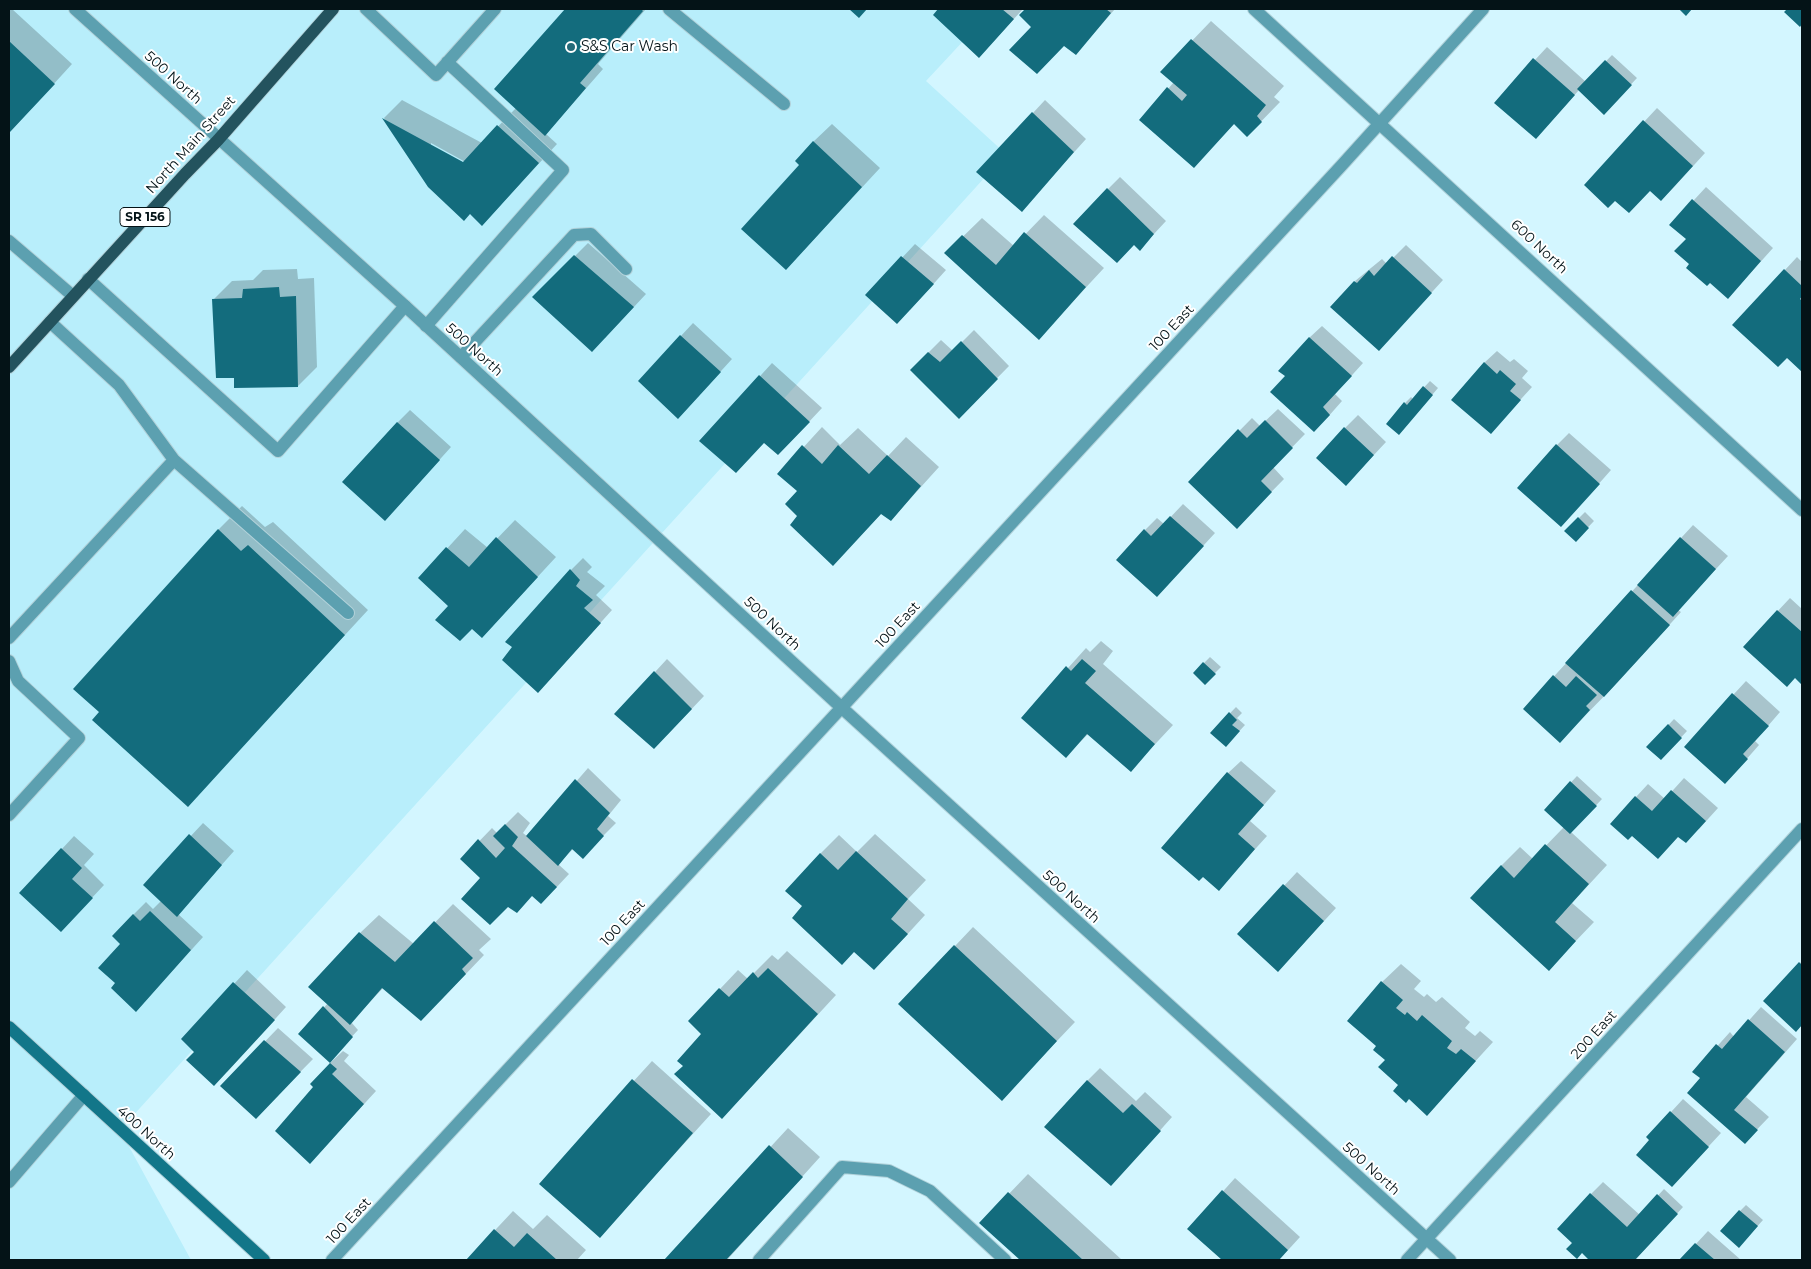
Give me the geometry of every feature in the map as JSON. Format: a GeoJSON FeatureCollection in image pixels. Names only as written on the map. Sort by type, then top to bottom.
{"type":"FeatureCollection","features":[{"type":"Feature","properties":{"kind":"main road","name":"North Main Street"},"geometry":{"type":"LineString","coordinates":[[9,367],[218,140],[333,9]]}},
{"type":"Feature","properties":{"kind":"main road","name":"400 North"},"geometry":{"type":"LineString","coordinates":[[9,1028],[264,1260]]}},
{"type":"Feature","properties":{"kind":"street","name":"500 North"},"geometry":{"type":"LineString","coordinates":[[75,9],[218,140],[405,306],[842,708],[1450,1260]]}},
{"type":"Feature","properties":{"kind":"street"},"geometry":{"type":"LineString","coordinates":[[366,9],[436,75],[496,9]]}},
{"type":"Feature","properties":{"kind":"street"},"geometry":{"type":"LineString","coordinates":[[669,9],[784,104]]}},
{"type":"Feature","properties":{"kind":"street","name":"600 North"},"geometry":{"type":"LineString","coordinates":[[1254,9],[1381,122],[1802,510]]}},
{"type":"Feature","properties":{"kind":"street","name":"100 East"},"geometry":{"type":"LineString","coordinates":[[332,1260],[842,708],[1483,9]]}},
{"type":"Feature","properties":{"kind":"street"},"geometry":{"type":"LineString","coordinates":[[426,326],[563,170],[447,62]]}},
{"type":"Feature","properties":{"kind":"street"},"geometry":{"type":"LineString","coordinates":[[461,357],[574,234],[591,234],[626,269]]}},
{"type":"Feature","properties":{"kind":"street"},"geometry":{"type":"LineString","coordinates":[[9,241],[73,296]]}},
{"type":"Feature","properties":{"kind":"street"},"geometry":{"type":"LineString","coordinates":[[88,279],[278,451],[405,306]]}},
{"type":"Feature","properties":{"kind":"street"},"geometry":{"type":"LineString","coordinates":[[50,322],[119,385],[174,460],[348,613]]}},
{"type":"Feature","properties":{"kind":"street"},"geometry":{"type":"LineString","coordinates":[[9,638],[174,460]]}},
{"type":"Feature","properties":{"kind":"street"},"geometry":{"type":"LineString","coordinates":[[9,661],[18,681],[79,738],[9,815]]}},
{"type":"Feature","properties":{"kind":"street","name":"200 East"},"geometry":{"type":"LineString","coordinates":[[1407,1260],[1802,829]]}},
{"type":"Feature","properties":{"kind":"street"},"geometry":{"type":"LineString","coordinates":[[9,1182],[84,1095]]}},
{"type":"Feature","properties":{"kind":"street"},"geometry":{"type":"LineString","coordinates":[[758,1260],[842,1167],[890,1171],[930,1191],[1005,1260]]}},
{"type":"Feature","properties":{"kind":"shaded area"},"geometry":{"type":"Polygon","coordinates":[[[9,9],[993,9],[926,81],[1006,154],[120,1130],[191,1260],[9,1260],[9,9]]]}},
{"type":"Feature","properties":{"kind":"building","name":"S&S Car Wash"},"geometry":{"type":"Polygon","coordinates":[[[565,9],[641,9],[643,11],[580,83],[586,88],[545,136],[494,89],[565,9]]]}},
{"type":"Feature","properties":{"kind":"building"},"geometry":{"type":"Polygon","coordinates":[[[849,9],[867,9],[859,18],[849,9]]]}},
{"type":"Feature","properties":{"kind":"building"},"geometry":{"type":"Polygon","coordinates":[[[938,9],[1002,9],[1014,19],[979,58],[933,15],[938,9]]]}},
{"type":"Feature","properties":{"kind":"building"},"geometry":{"type":"Polygon","coordinates":[[[1025,9],[1106,9],[1111,13],[1076,55],[1064,46],[1037,74],[1009,50],[1031,27],[1019,15],[1025,9]]]}},
{"type":"Feature","properties":{"kind":"building"},"geometry":{"type":"Polygon","coordinates":[[[1679,9],[1692,9],[1686,16],[1679,9]]]}},
{"type":"Feature","properties":{"kind":"building"},"geometry":{"type":"Polygon","coordinates":[[[1787,9],[1802,9],[1802,24],[1800,27],[1784,12],[1787,9]]]}},
{"type":"Feature","properties":{"kind":"building"},"geometry":{"type":"Polygon","coordinates":[[[1191,39],[1266,105],[1257,116],[1262,122],[1247,137],[1234,124],[1194,168],[1139,120],[1167,87],[1182,101],[1187,95],[1160,72],[1191,39]]]}},
{"type":"Feature","properties":{"kind":"building"},"geometry":{"type":"Polygon","coordinates":[[[9,41],[55,84],[9,133],[9,41]]]}},
{"type":"Feature","properties":{"kind":"building"},"geometry":{"type":"Polygon","coordinates":[[[1533,58],[1575,95],[1536,139],[1494,103],[1533,58]]]}},
{"type":"Feature","properties":{"kind":"building"},"geometry":{"type":"Polygon","coordinates":[[[1605,60],[1632,85],[1604,115],[1577,89],[1605,60]]]}},
{"type":"Feature","properties":{"kind":"building"},"geometry":{"type":"Polygon","coordinates":[[[1032,112],[1074,152],[1022,212],[976,172],[1032,112]]]}},
{"type":"Feature","properties":{"kind":"building"},"geometry":{"type":"Polygon","coordinates":[[[382,118],[463,162],[497,125],[539,163],[482,226],[470,214],[464,221],[428,187],[382,118]]]}},
{"type":"Feature","properties":{"kind":"building"},"geometry":{"type":"Polygon","coordinates":[[[1643,120],[1693,166],[1661,201],[1650,191],[1629,213],[1615,201],[1608,208],[1584,185],[1643,120]]]}},
{"type":"Feature","properties":{"kind":"building"},"geometry":{"type":"Polygon","coordinates":[[[813,141],[862,187],[786,270],[741,229],[799,165],[795,161],[813,141]]]}},
{"type":"Feature","properties":{"kind":"building"},"geometry":{"type":"Polygon","coordinates":[[[1107,188],[1154,234],[1140,251],[1134,245],[1117,263],[1073,224],[1107,188]]]}},
{"type":"Feature","properties":{"kind":"building"},"geometry":{"type":"Polygon","coordinates":[[[1692,199],[1761,261],[1728,299],[1710,283],[1707,286],[1686,268],[1689,264],[1674,251],[1686,239],[1669,225],[1692,199]]]}},
{"type":"Feature","properties":{"kind":"building"},"geometry":{"type":"Polygon","coordinates":[[[1024,232],[1086,287],[1039,340],[944,253],[962,235],[996,265],[1024,232]]]}},
{"type":"Feature","properties":{"kind":"building"},"geometry":{"type":"Polygon","coordinates":[[[574,255],[634,307],[592,352],[532,297],[574,255]]]}},
{"type":"Feature","properties":{"kind":"building"},"geometry":{"type":"Polygon","coordinates":[[[901,256],[934,284],[897,324],[865,295],[901,256]]]}},
{"type":"Feature","properties":{"kind":"building"},"geometry":{"type":"Polygon","coordinates":[[[1392,256],[1432,293],[1379,351],[1330,307],[1354,281],[1357,283],[1369,270],[1374,276],[1392,256]]]}},
{"type":"Feature","properties":{"kind":"building"},"geometry":{"type":"Polygon","coordinates":[[[1784,269],[1802,286],[1802,296],[1800,299],[1802,301],[1802,372],[1787,358],[1778,367],[1732,325],[1784,269]]]}},
{"type":"Feature","properties":{"kind":"building"},"geometry":{"type":"Polygon","coordinates":[[[279,287],[280,297],[296,296],[298,387],[234,388],[234,378],[216,378],[212,299],[242,298],[243,289],[279,287]]]}},
{"type":"Feature","properties":{"kind":"building"},"geometry":{"type":"Polygon","coordinates":[[[680,335],[721,372],[678,419],[638,381],[680,335]]]}},
{"type":"Feature","properties":{"kind":"building"},"geometry":{"type":"Polygon","coordinates":[[[1309,337],[1352,376],[1323,407],[1330,415],[1314,432],[1270,392],[1285,376],[1278,371],[1309,337]]]}},
{"type":"Feature","properties":{"kind":"building"},"geometry":{"type":"Polygon","coordinates":[[[961,341],[998,379],[959,419],[910,370],[928,352],[940,362],[961,341]]]}},
{"type":"Feature","properties":{"kind":"building"},"geometry":{"type":"Polygon","coordinates":[[[1484,362],[1497,374],[1500,370],[1516,384],[1510,391],[1521,400],[1491,434],[1451,400],[1484,362]]]}},
{"type":"Feature","properties":{"kind":"building"},"geometry":{"type":"Polygon","coordinates":[[[759,375],[810,422],[778,455],[764,443],[736,473],[699,441],[759,375]]]}},
{"type":"Feature","properties":{"kind":"building"},"geometry":{"type":"Polygon","coordinates":[[[1423,386],[1433,395],[1399,435],[1386,424],[1404,402],[1407,405],[1423,386]]]}},
{"type":"Feature","properties":{"kind":"building"},"geometry":{"type":"Polygon","coordinates":[[[1265,420],[1293,448],[1261,481],[1272,492],[1237,529],[1188,482],[1238,429],[1247,438],[1265,420]]]}},
{"type":"Feature","properties":{"kind":"building"},"geometry":{"type":"Polygon","coordinates":[[[397,422],[440,460],[385,521],[342,482],[397,422]]]}},
{"type":"Feature","properties":{"kind":"building"},"geometry":{"type":"Polygon","coordinates":[[[1344,427],[1374,455],[1346,486],[1316,458],[1344,427]]]}},
{"type":"Feature","properties":{"kind":"building"},"geometry":{"type":"Polygon","coordinates":[[[1556,444],[1600,484],[1561,527],[1517,488],[1556,444]]]}},
{"type":"Feature","properties":{"kind":"building"},"geometry":{"type":"Polygon","coordinates":[[[802,445],[822,464],[838,445],[869,474],[887,455],[921,486],[891,521],[881,514],[833,566],[790,525],[797,516],[785,504],[797,491],[777,474],[802,445]]]}},
{"type":"Feature","properties":{"kind":"building"},"geometry":{"type":"Polygon","coordinates":[[[1170,516],[1204,546],[1157,597],[1116,560],[1144,529],[1151,536],[1170,516]]]}},
{"type":"Feature","properties":{"kind":"building"},"geometry":{"type":"Polygon","coordinates":[[[1578,517],[1589,528],[1576,542],[1564,531],[1578,517]]]}},
{"type":"Feature","properties":{"kind":"building"},"geometry":{"type":"Polygon","coordinates":[[[218,529],[241,551],[248,545],[345,635],[188,807],[92,720],[99,712],[73,689],[218,529]]]}},
{"type":"Feature","properties":{"kind":"building"},"geometry":{"type":"Polygon","coordinates":[[[496,537],[538,577],[482,638],[472,629],[460,641],[435,620],[448,606],[418,578],[446,547],[469,567],[496,537]]]}},
{"type":"Feature","properties":{"kind":"building"},"geometry":{"type":"Polygon","coordinates":[[[1680,537],[1716,569],[1673,617],[1637,585],[1680,537]]]}},
{"type":"Feature","properties":{"kind":"building"},"geometry":{"type":"Polygon","coordinates":[[[570,569],[580,580],[576,586],[593,600],[584,608],[601,623],[538,693],[502,660],[512,647],[505,642],[570,569]]]}},
{"type":"Feature","properties":{"kind":"building"},"geometry":{"type":"Polygon","coordinates":[[[1631,590],[1670,625],[1604,697],[1565,663],[1631,590]]]}},
{"type":"Feature","properties":{"kind":"building"},"geometry":{"type":"Polygon","coordinates":[[[1777,610],[1802,632],[1802,685],[1795,678],[1787,687],[1743,647],[1777,610]]]}},
{"type":"Feature","properties":{"kind":"building"},"geometry":{"type":"Polygon","coordinates":[[[1082,659],[1096,671],[1085,683],[1155,744],[1131,772],[1087,734],[1066,758],[1021,718],[1066,666],[1071,671],[1082,659]]]}},
{"type":"Feature","properties":{"kind":"building"},"geometry":{"type":"Polygon","coordinates":[[[1203,662],[1216,674],[1205,685],[1193,673],[1203,662]]]}},
{"type":"Feature","properties":{"kind":"building"},"geometry":{"type":"Polygon","coordinates":[[[654,671],[692,709],[654,749],[614,714],[654,671]]]}},
{"type":"Feature","properties":{"kind":"building"},"geometry":{"type":"Polygon","coordinates":[[[1553,675],[1566,687],[1576,676],[1597,695],[1586,706],[1590,710],[1560,743],[1523,709],[1553,675]]]}},
{"type":"Feature","properties":{"kind":"building"},"geometry":{"type":"Polygon","coordinates":[[[1732,693],[1769,726],[1743,754],[1748,759],[1725,784],[1684,747],[1732,693]]]}},
{"type":"Feature","properties":{"kind":"building"},"geometry":{"type":"Polygon","coordinates":[[[1229,712],[1237,720],[1232,725],[1240,731],[1226,747],[1210,733],[1229,712]]]}},
{"type":"Feature","properties":{"kind":"building"},"geometry":{"type":"Polygon","coordinates":[[[1668,724],[1682,738],[1661,760],[1646,747],[1668,724]]]}},
{"type":"Feature","properties":{"kind":"building"},"geometry":{"type":"Polygon","coordinates":[[[1227,772],[1264,805],[1238,834],[1255,849],[1219,891],[1203,877],[1199,881],[1161,848],[1227,772]]]}},
{"type":"Feature","properties":{"kind":"building"},"geometry":{"type":"Polygon","coordinates":[[[575,779],[610,813],[597,829],[604,836],[583,859],[572,849],[558,866],[526,836],[575,779]]]}},
{"type":"Feature","properties":{"kind":"building"},"geometry":{"type":"Polygon","coordinates":[[[1570,781],[1597,806],[1570,834],[1544,810],[1570,781]]]}},
{"type":"Feature","properties":{"kind":"building"},"geometry":{"type":"Polygon","coordinates":[[[1671,790],[1706,821],[1686,843],[1678,837],[1658,859],[1632,836],[1628,840],[1610,824],[1635,796],[1652,811],[1671,790]]]}},
{"type":"Feature","properties":{"kind":"building"},"geometry":{"type":"Polygon","coordinates":[[[505,824],[518,837],[512,846],[557,887],[541,904],[532,896],[517,913],[508,907],[490,925],[461,899],[480,878],[460,859],[478,839],[496,858],[505,848],[493,836],[505,824]]]}},
{"type":"Feature","properties":{"kind":"building"},"geometry":{"type":"Polygon","coordinates":[[[189,834],[222,865],[177,917],[143,885],[189,834]]]}},
{"type":"Feature","properties":{"kind":"building"},"geometry":{"type":"Polygon","coordinates":[[[1545,844],[1589,884],[1555,922],[1576,941],[1549,971],[1470,898],[1501,865],[1514,878],[1545,844]]]}},
{"type":"Feature","properties":{"kind":"building"},"geometry":{"type":"Polygon","coordinates":[[[61,848],[82,868],[72,879],[93,898],[61,932],[19,893],[61,848]]]}},
{"type":"Feature","properties":{"kind":"building"},"geometry":{"type":"Polygon","coordinates":[[[856,851],[908,899],[891,919],[908,934],[874,970],[854,952],[842,965],[792,918],[802,906],[785,891],[820,853],[838,870],[856,851]]]}},
{"type":"Feature","properties":{"kind":"building"},"geometry":{"type":"Polygon","coordinates":[[[1283,884],[1324,921],[1278,972],[1237,934],[1283,884]]]}},
{"type":"Feature","properties":{"kind":"building"},"geometry":{"type":"Polygon","coordinates":[[[150,911],[191,950],[136,1012],[111,988],[115,983],[98,968],[120,944],[112,936],[133,914],[140,921],[150,911]]]}},
{"type":"Feature","properties":{"kind":"building"},"geometry":{"type":"Polygon","coordinates":[[[434,921],[473,958],[462,969],[466,974],[421,1021],[382,988],[350,1025],[308,987],[359,932],[395,962],[434,921]]]}},
{"type":"Feature","properties":{"kind":"building"},"geometry":{"type":"Polygon","coordinates":[[[954,945],[1057,1041],[1002,1101],[898,1004],[954,945]]]}},
{"type":"Feature","properties":{"kind":"building"},"geometry":{"type":"Polygon","coordinates":[[[1799,962],[1802,965],[1802,1025],[1796,1032],[1763,1001],[1799,962]]]}},
{"type":"Feature","properties":{"kind":"building"},"geometry":{"type":"Polygon","coordinates":[[[768,968],[818,1014],[722,1119],[674,1074],[683,1066],[677,1061],[701,1034],[688,1021],[719,988],[729,997],[753,972],[758,978],[768,968]]]}},
{"type":"Feature","properties":{"kind":"building"},"geometry":{"type":"Polygon","coordinates":[[[1381,981],[1403,1000],[1396,1008],[1405,1015],[1407,1012],[1417,1021],[1422,1015],[1452,1041],[1447,1048],[1456,1054],[1461,1049],[1476,1061],[1427,1116],[1409,1099],[1406,1103],[1393,1091],[1398,1085],[1378,1067],[1385,1060],[1373,1050],[1376,1046],[1347,1021],[1381,981]]]}},
{"type":"Feature","properties":{"kind":"building"},"geometry":{"type":"Polygon","coordinates":[[[233,982],[275,1020],[214,1086],[186,1060],[194,1052],[181,1039],[233,982]]]}},
{"type":"Feature","properties":{"kind":"building"},"geometry":{"type":"Polygon","coordinates":[[[323,1006],[353,1037],[330,1063],[298,1034],[323,1006]]]}},
{"type":"Feature","properties":{"kind":"building"},"geometry":{"type":"Polygon","coordinates":[[[1748,1019],[1785,1052],[1734,1110],[1758,1130],[1745,1144],[1687,1093],[1700,1078],[1692,1072],[1716,1044],[1722,1049],[1748,1019]]]}},
{"type":"Feature","properties":{"kind":"building"},"geometry":{"type":"Polygon","coordinates":[[[264,1040],[301,1072],[256,1119],[220,1086],[264,1040]]]}},
{"type":"Feature","properties":{"kind":"building"},"geometry":{"type":"Polygon","coordinates":[[[330,1063],[337,1069],[332,1074],[364,1104],[310,1164],[275,1131],[313,1087],[310,1084],[330,1063]]]}},
{"type":"Feature","properties":{"kind":"building"},"geometry":{"type":"Polygon","coordinates":[[[632,1079],[693,1133],[600,1238],[539,1184],[632,1079]]]}},
{"type":"Feature","properties":{"kind":"building"},"geometry":{"type":"Polygon","coordinates":[[[1087,1080],[1123,1113],[1132,1104],[1161,1131],[1111,1186],[1044,1127],[1087,1080]]]}},
{"type":"Feature","properties":{"kind":"building"},"geometry":{"type":"Polygon","coordinates":[[[1670,1111],[1709,1147],[1672,1187],[1636,1155],[1649,1140],[1646,1137],[1670,1111]]]}},
{"type":"Feature","properties":{"kind":"building"},"geometry":{"type":"Polygon","coordinates":[[[769,1145],[803,1177],[726,1260],[664,1260],[769,1145]]]}},
{"type":"Feature","properties":{"kind":"building"},"geometry":{"type":"Polygon","coordinates":[[[1222,1190],[1288,1250],[1279,1260],[1222,1260],[1187,1229],[1222,1190]]]}},
{"type":"Feature","properties":{"kind":"building"},"geometry":{"type":"Polygon","coordinates":[[[1008,1192],[1083,1260],[1020,1260],[979,1223],[1008,1192]]]}},
{"type":"Feature","properties":{"kind":"building"},"geometry":{"type":"Polygon","coordinates":[[[1590,1193],[1627,1227],[1657,1194],[1678,1214],[1635,1260],[1589,1260],[1582,1253],[1577,1259],[1566,1249],[1572,1243],[1557,1229],[1590,1193]]]}},
{"type":"Feature","properties":{"kind":"building"},"geometry":{"type":"Polygon","coordinates":[[[1739,1210],[1758,1226],[1739,1248],[1720,1231],[1739,1210]]]}},
{"type":"Feature","properties":{"kind":"building"},"geometry":{"type":"Polygon","coordinates":[[[494,1229],[514,1247],[527,1233],[557,1260],[466,1260],[494,1229]]]}},
{"type":"Feature","properties":{"kind":"building"},"geometry":{"type":"Polygon","coordinates":[[[1695,1243],[1715,1260],[1679,1260],[1695,1243]]]}},
{"type":"Feature","properties":{"kind":"place","name":"S&S Car Wash"},"geometry":{"type":"Point","coordinates":[571,47]}}]}
